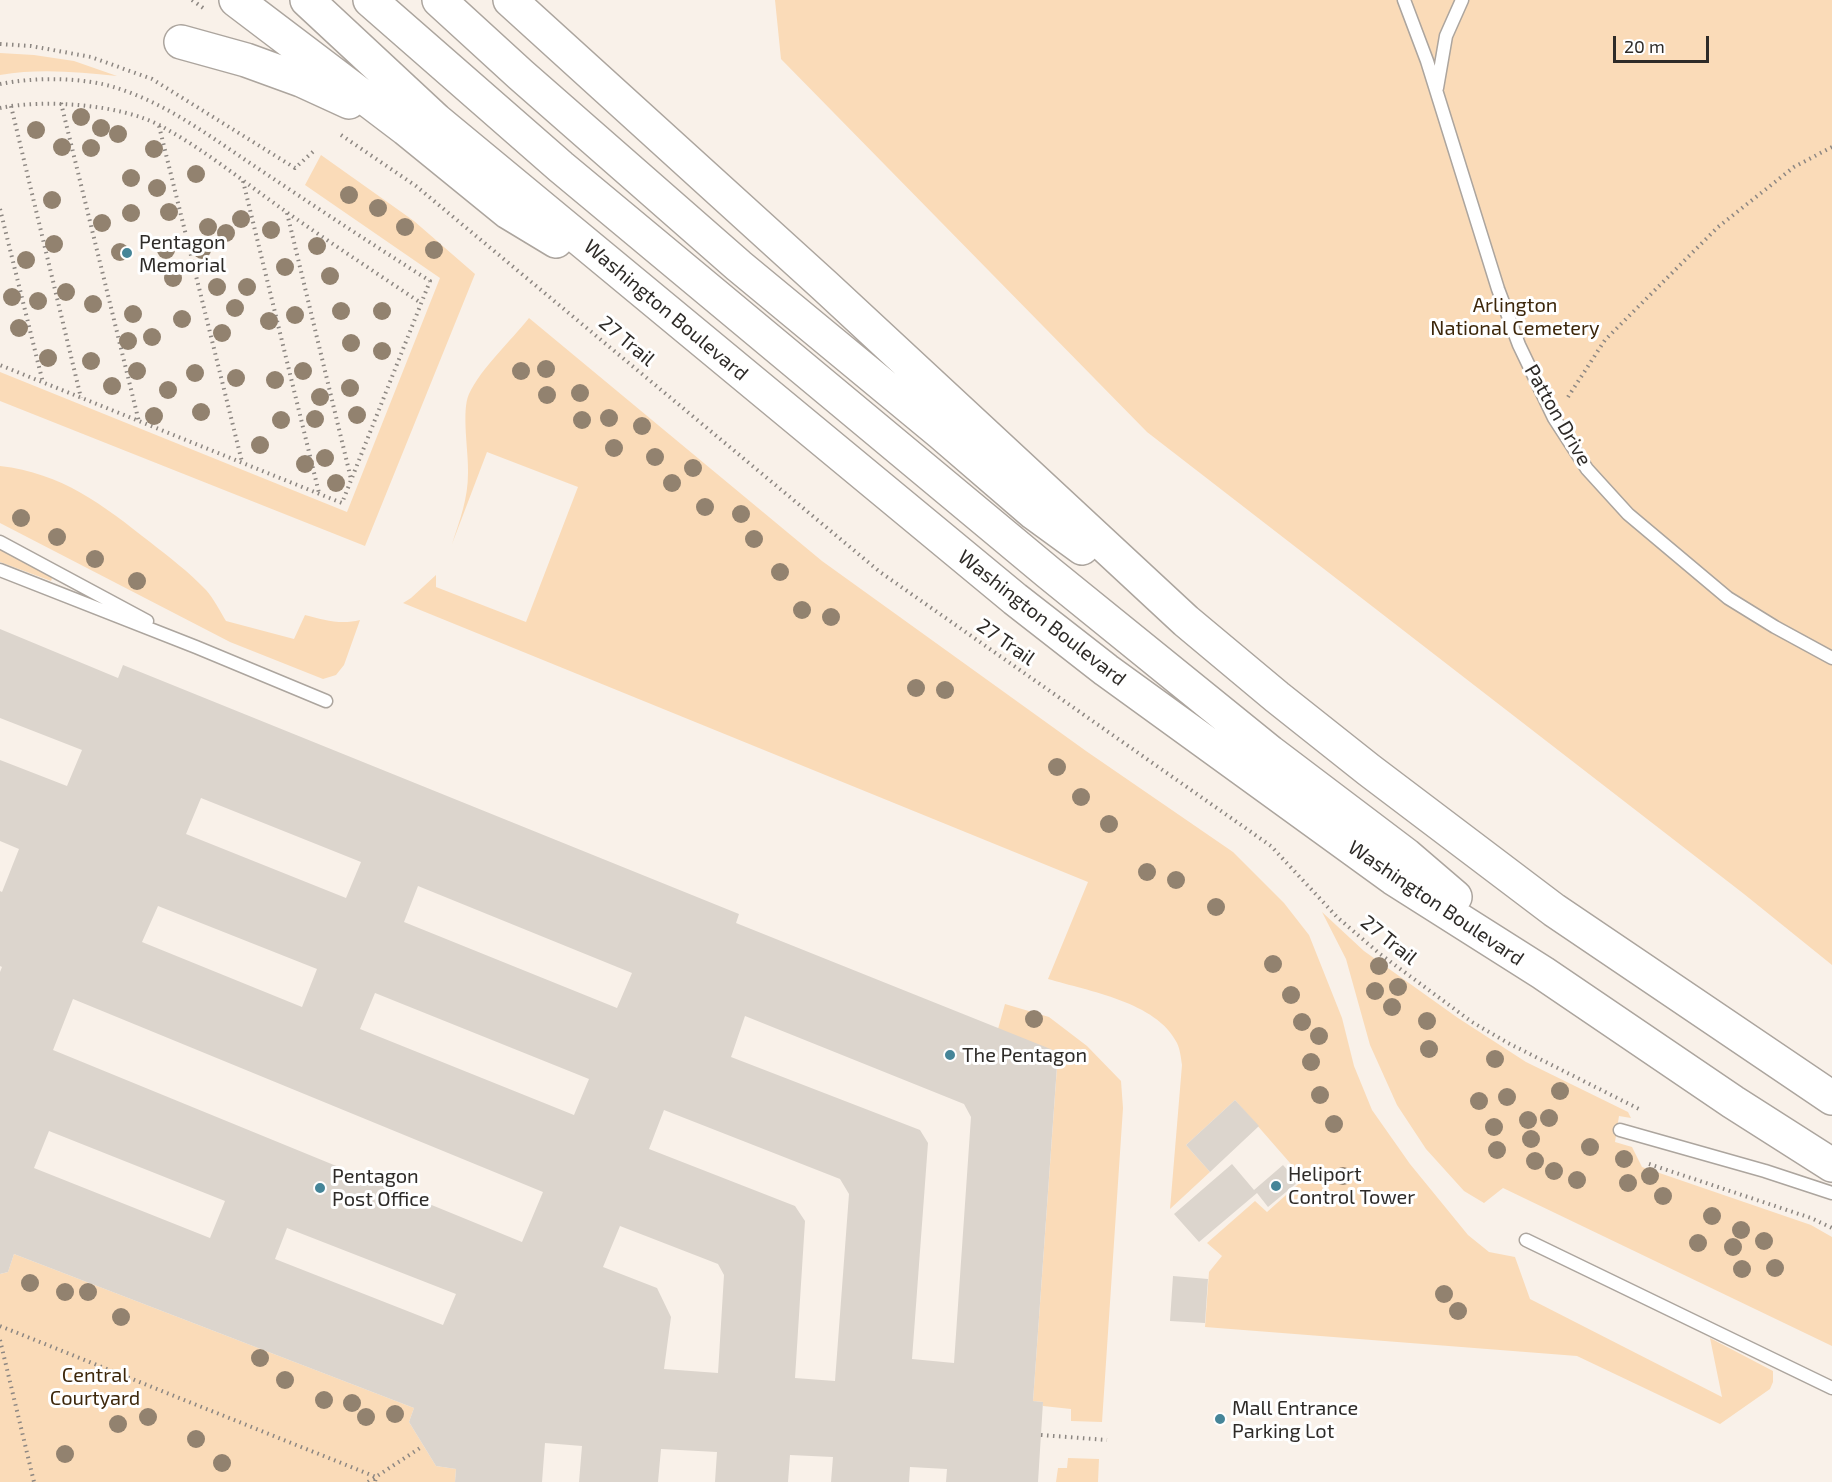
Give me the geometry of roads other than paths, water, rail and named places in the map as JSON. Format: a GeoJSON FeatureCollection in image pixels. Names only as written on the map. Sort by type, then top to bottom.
{"type":"FeatureCollection","features":[{"type":"Feature","properties":{"kind":"highway","name":"Washington Boulevard"},"geometry":{"type":"LineString","coordinates":[[307,0],[435,120],[1015,599],[1106,670],[1393,878],[1543,973],[1733,1102],[1832,1165]]}},
{"type":"Feature","properties":{"kind":"highway"},"geometry":{"type":"LineString","coordinates":[[370,0],[561,167],[914,462],[1270,752],[1406,855],[1543,973]]}},
{"type":"Feature","properties":{"kind":"highway"},"geometry":{"type":"LineString","coordinates":[[439,0],[730,258],[1034,513],[1186,621]]}},
{"type":"Feature","properties":{"kind":"highway"},"geometry":{"type":"LineString","coordinates":[[510,0],[825,286],[1186,621],[1369,770],[1554,910],[1832,1098]]}},
{"type":"Feature","properties":{"kind":"highway"},"geometry":{"type":"LineString","coordinates":[[222,6],[406,129],[508,212],[652,298]]}},
{"type":"Feature","properties":{"kind":"highway"},"geometry":{"type":"LineString","coordinates":[[181,42],[246,60],[301,80],[406,129]]}},
{"type":"Feature","properties":{"kind":"lane","name":"Patton Drive"},"geometry":{"type":"LineString","coordinates":[[1404,0],[1436,92],[1498,289],[1519,345],[1554,418],[1587,469],[1628,514],[1728,598],[1832,658]]}},
{"type":"Feature","properties":{"kind":"lane"},"geometry":{"type":"LineString","coordinates":[[1436,92],[1446,36],[1461,0]]}},
{"type":"Feature","properties":{"kind":"lane"},"geometry":{"type":"LineString","coordinates":[[0,542],[196,647]]}},
{"type":"Feature","properties":{"kind":"lane"},"geometry":{"type":"LineString","coordinates":[[0,570],[326,701]]}},
{"type":"Feature","properties":{"kind":"lane"},"geometry":{"type":"LineString","coordinates":[[1620,1130],[1765,1171],[1832,1193]]}},
{"type":"Feature","properties":{"kind":"lane"},"geometry":{"type":"LineString","coordinates":[[1526,1240],[1832,1388]]}},
{"type":"Feature","properties":{"kind":"place","name":"Pentagon Memorial"},"geometry":{"type":"Point","coordinates":[127,253]}},
{"type":"Feature","properties":{"kind":"place","name":"The Pentagon"},"geometry":{"type":"Point","coordinates":[950,1055]}},
{"type":"Feature","properties":{"kind":"place","name":"Heliport Control Tower"},"geometry":{"type":"Point","coordinates":[1276,1186]}},
{"type":"Feature","properties":{"kind":"place","name":"Pentagon Post Office"},"geometry":{"type":"Point","coordinates":[320,1188]}},
{"type":"Feature","properties":{"kind":"place","name":"Mall Entrance Parking Lot"},"geometry":{"type":"Point","coordinates":[1220,1419]}},
{"type":"Feature","properties":{"kind":"park label","name":"Arlington National Cemetery"},"geometry":{"type":"Point","coordinates":[1515,316]}},
{"type":"Feature","properties":{"kind":"park label","name":"Central Courtyard"},"geometry":{"type":"Point","coordinates":[95,1386]}}]}
